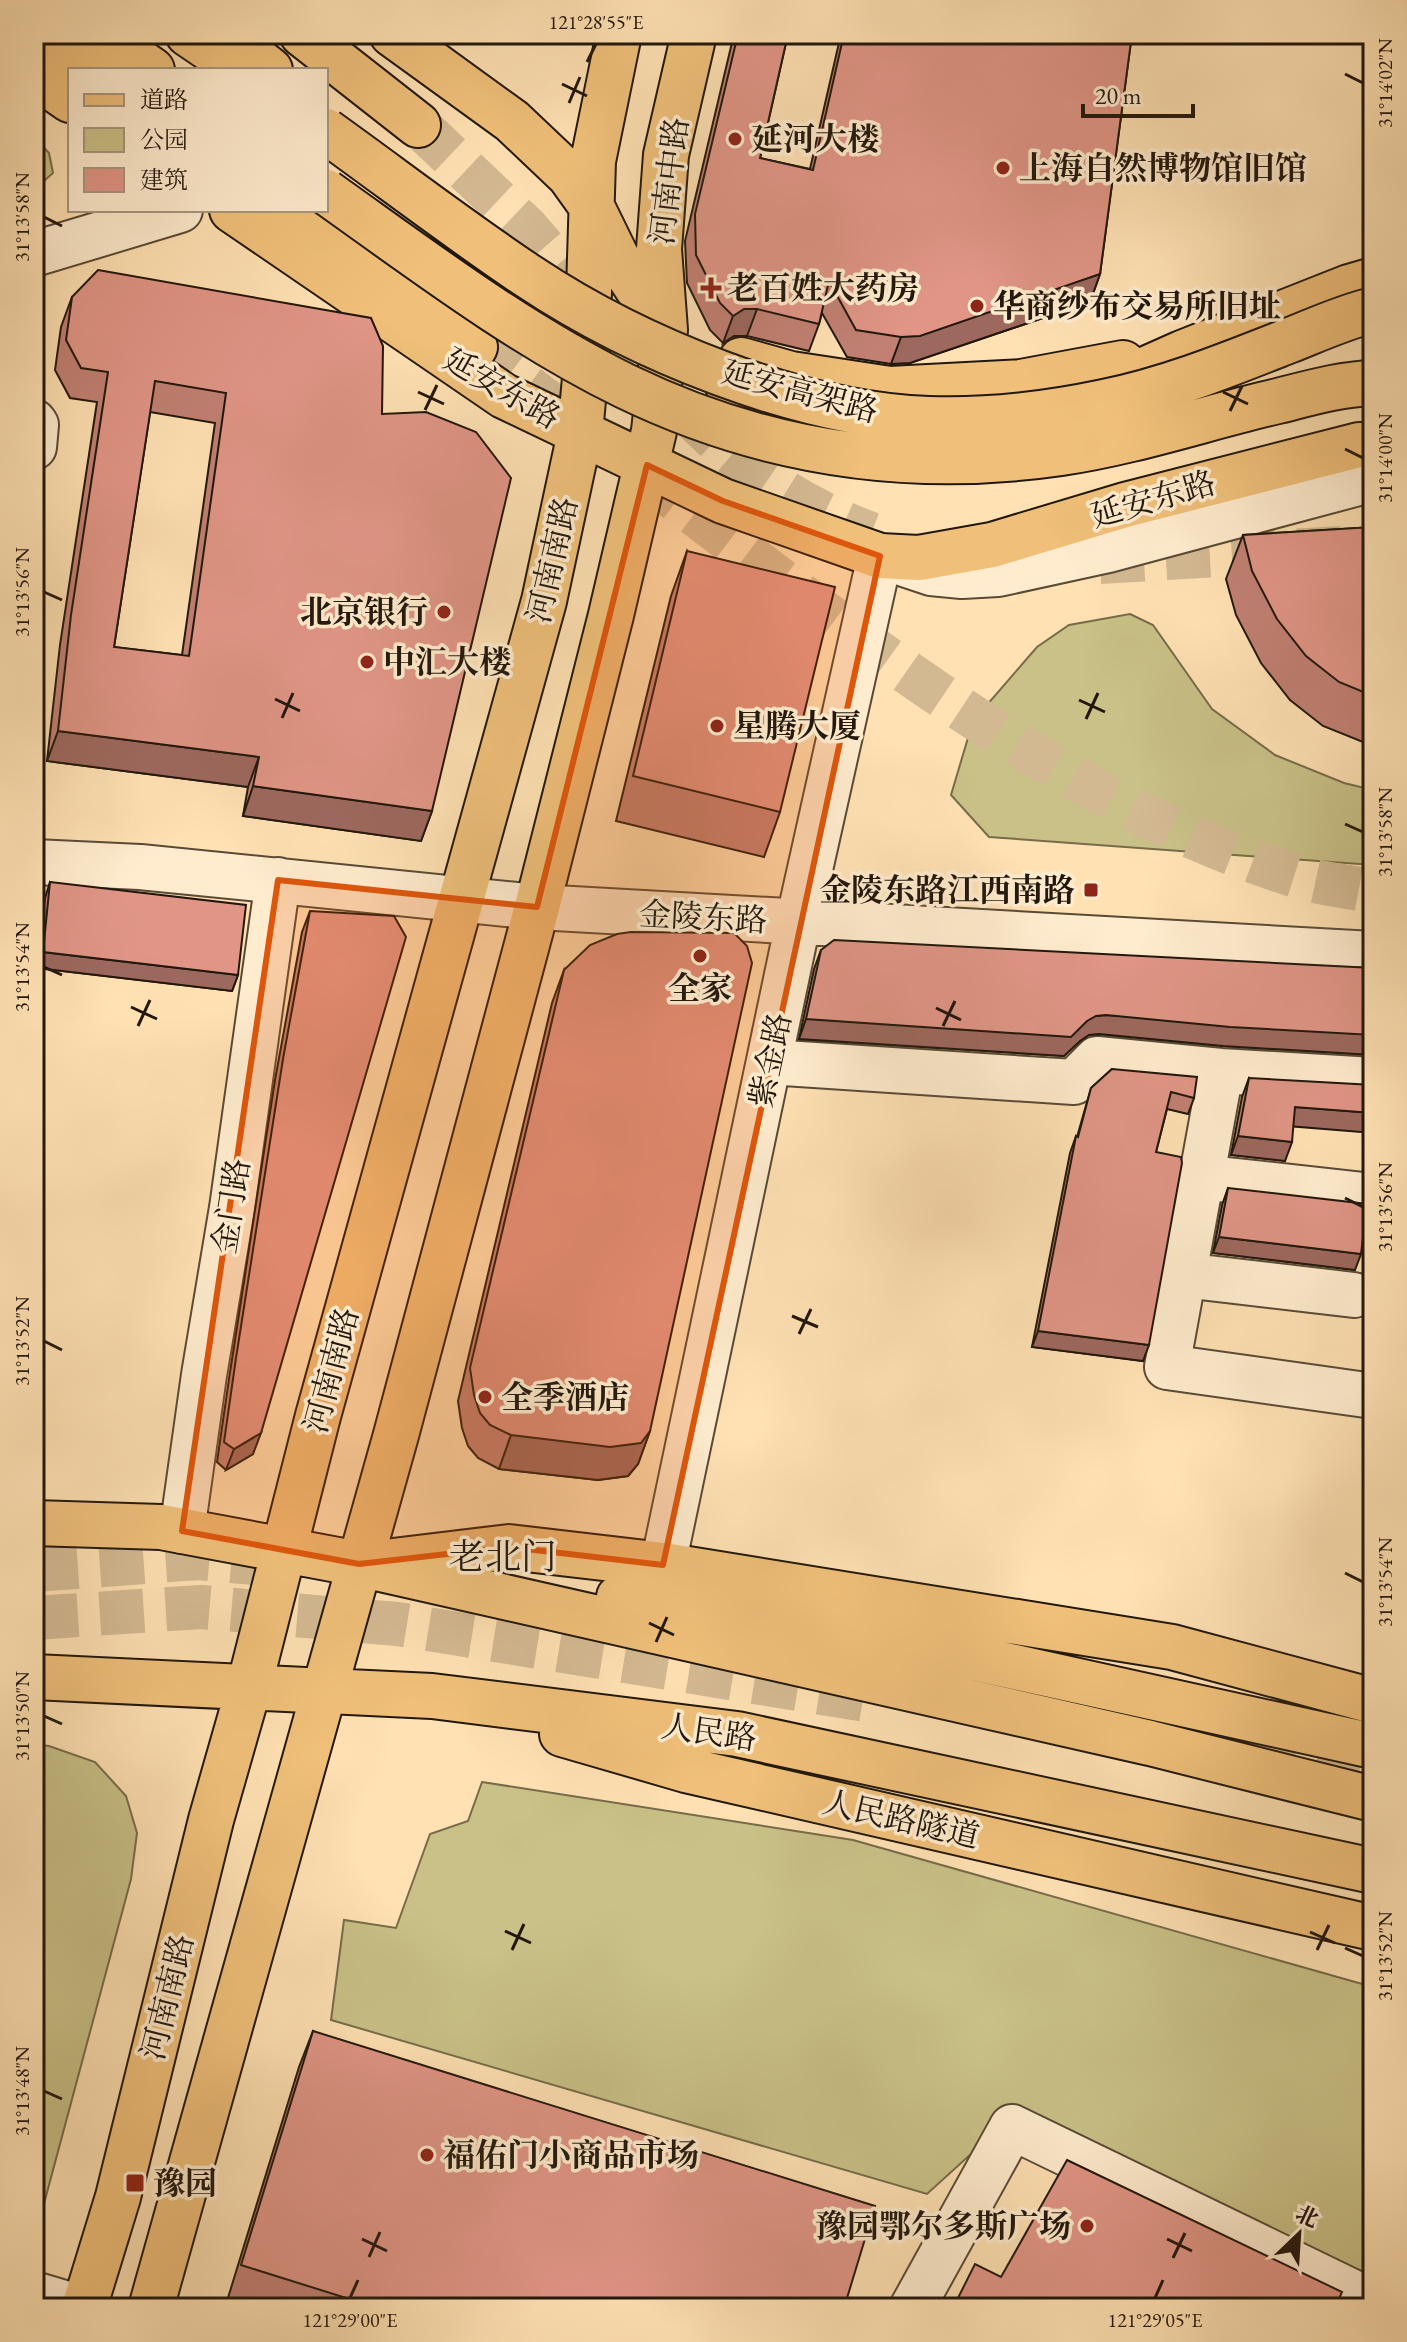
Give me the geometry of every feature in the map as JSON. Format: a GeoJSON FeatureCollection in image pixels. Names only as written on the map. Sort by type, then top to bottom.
{"type":"FeatureCollection","features":[{"type":"Feature","properties":{"kind":"main road"},"geometry":{"type":"LineString","coordinates":[[48,34],[92,68]]}},
{"type":"Feature","properties":{"kind":"main road"},"geometry":{"type":"LineString","coordinates":[[100,34],[149,68]]}},
{"type":"Feature","properties":{"kind":"main road"},"geometry":{"type":"LineString","coordinates":[[188,34],[238,68]]}},
{"type":"Feature","properties":{"kind":"main road"},"geometry":{"type":"LineString","coordinates":[[224,34],[267,68]]}},
{"type":"Feature","properties":{"kind":"main road"},"geometry":{"type":"LineString","coordinates":[[302,34],[418,125]]}},
{"type":"Feature","properties":{"kind":"main road"},"geometry":{"type":"LineString","coordinates":[[392,34],[512,121],[569,175],[592,207],[616,256],[665,330],[729,387],[784,419],[849,441],[911,449],[978,437],[1064,406],[1182,353],[1373,280]]}},
{"type":"Feature","properties":{"kind":"main road"},"geometry":{"type":"LineString","coordinates":[[592,207],[593,161],[619,34]]}},
{"type":"Feature","properties":{"kind":"main road","name":"河南中路"},"geometry":{"type":"LineString","coordinates":[[650,448],[665,330],[659,249],[666,155],[694,34]]}},
{"type":"Feature","properties":{"kind":"main road"},"geometry":{"type":"LineString","coordinates":[[34,75],[68,99]]}},
{"type":"Feature","properties":{"kind":"main road","name":"延安东路"},"geometry":{"type":"LineString","coordinates":[[328,116],[497,249],[587,356],[618,397],[650,448]]}},
{"type":"Feature","properties":{"kind":"main road","name":"延安高架路"},"geometry":{"type":"LineString","coordinates":[[328,132],[529,277],[613,326],[684,358],[761,386],[828,405],[878,414],[927,419],[978,419],[1030,415],[1105,402],[1178,384],[1373,310]]}},
{"type":"Feature","properties":{"kind":"main road","name":"延安高架路"},"geometry":{"type":"LineString","coordinates":[[328,193],[479,301],[625,386],[716,423],[798,447],[873,459],[941,463],[1002,460],[1114,444],[1331,388],[1373,383]]}},
{"type":"Feature","properties":{"kind":"main road","name":"河南南路"},"geometry":{"type":"LineString","coordinates":[[83,2308],[118,2197],[211,1820],[249,1687],[318,1416],[544,601],[580,433],[587,356],[592,207]]}},
{"type":"Feature","properties":{"kind":"main road","name":"延安东路"},"geometry":{"type":"LineString","coordinates":[[235,212],[504,396],[580,433],[650,448],[794,525],[880,556],[919,558],[992,545],[1125,505],[1370,452]]}},
{"type":"Feature","properties":{"kind":"main road"},"geometry":{"type":"LineString","coordinates":[[289,212],[475,347]]}},
{"type":"Feature","properties":{"kind":"main road"},"geometry":{"type":"LineString","coordinates":[[665,330],[722,355],[791,374],[890,389],[1021,382],[1182,353]]}},
{"type":"Feature","properties":{"kind":"main road","name":"河南南路"},"geometry":{"type":"LineString","coordinates":[[151,2308],[396,1435],[537,907],[650,448]]}},
{"type":"Feature","properties":{"kind":"main road"},"geometry":{"type":"LineString","coordinates":[[34,1523],[161,1527],[359,1564],[1150,1743],[1373,1799]]}},
{"type":"Feature","properties":{"kind":"main road"},"geometry":{"type":"LineString","coordinates":[[359,1564],[509,1547],[663,1565],[1172,1647],[1373,1701]]}},
{"type":"Feature","properties":{"kind":"main road"},"geometry":{"type":"LineString","coordinates":[[359,1564],[802,1620],[1373,1746]]}},
{"type":"Feature","properties":{"kind":"main road","name":"人民路"},"geometry":{"type":"LineString","coordinates":[[34,1677],[432,1696],[737,1734],[1373,1871]]}},
{"type":"Feature","properties":{"kind":"main road","name":"人民路隧道"},"geometry":{"type":"LineString","coordinates":[[432,1696],[686,1770],[1373,1928]]}},
{"type":"Feature","properties":{"kind":"street"},"geometry":{"type":"LineString","coordinates":[[34,254],[173,212]]}},
{"type":"Feature","properties":{"kind":"street"},"geometry":{"type":"LineString","coordinates":[[34,422],[34,447]]}},
{"type":"Feature","properties":{"kind":"street","name":"紫金路"},"geometry":{"type":"LineString","coordinates":[[663,1565],[798,923],[880,556]]}},
{"type":"Feature","properties":{"kind":"street","name":"金陵东路"},"geometry":{"type":"LineString","coordinates":[[34,862],[140,867],[537,907],[1373,954]]}},
{"type":"Feature","properties":{"kind":"street","name":"金门路"},"geometry":{"type":"LineString","coordinates":[[182,1531],[278,880]]}},
{"type":"Feature","properties":{"kind":"street"},"geometry":{"type":"LineString","coordinates":[[769,1062],[1074,1082],[1097,1059],[1221,1071],[1373,1080]]}},
{"type":"Feature","properties":{"kind":"street"},"geometry":{"type":"LineString","coordinates":[[1221,1071],[1167,1367],[1373,1396]]}},
{"type":"Feature","properties":{"kind":"street"},"geometry":{"type":"LineString","coordinates":[[1200,1177],[1364,1195]]}},
{"type":"Feature","properties":{"kind":"street"},"geometry":{"type":"LineString","coordinates":[[1183,1275],[1354,1295]]}},
{"type":"Feature","properties":{"kind":"street"},"geometry":{"type":"LineString","coordinates":[[912,2308],[1012,2127],[1373,2302]]}},
{"type":"Feature","properties":{"kind":"street"},"geometry":{"type":"LineString","coordinates":[[34,2294],[83,2308]]}},
{"type":"Feature","properties":{"kind":"highlighted area"},"geometry":{"type":"Polygon","coordinates":[[[647,465],[723,501],[880,556],[663,1565],[509,1547],[359,1564],[182,1531],[278,880],[537,907],[647,465]]]}},
{"type":"Feature","properties":{"kind":"green space"},"geometry":{"type":"Polygon","coordinates":[[[34,137],[49,153],[53,173],[34,190],[34,137]]]}},
{"type":"Feature","properties":{"kind":"green space"},"geometry":{"type":"Polygon","coordinates":[[[1130,614],[1153,625],[1212,709],[1275,755],[1344,783],[1373,790],[1373,865],[989,837],[951,795],[973,721],[1037,647],[1069,625],[1130,614]]]}},
{"type":"Feature","properties":{"kind":"green space"},"geometry":{"type":"Polygon","coordinates":[[[34,1744],[95,1762],[126,1796],[137,1833],[131,1879],[38,2226],[34,2231],[34,1744]]]}},
{"type":"Feature","properties":{"kind":"green space"},"geometry":{"type":"Polygon","coordinates":[[[482,1782],[853,1840],[1373,1987],[1373,2277],[1015,2114],[927,2194],[331,2020],[344,1920],[396,1928],[430,1834],[468,1821],[482,1782]]]}},
{"type":"Feature","properties":{"kind":"building"},"geometry":{"type":"Polygon","coordinates":[[[738,34],[788,34],[760,158],[813,170],[844,34],[1132,34],[1100,274],[920,336],[901,337],[856,330],[829,281],[819,324],[757,309],[744,309],[733,316],[720,303],[696,255],[695,214],[738,34]]]}},
{"type":"Feature","properties":{"kind":"building"},"geometry":{"type":"Polygon","coordinates":[[[98,270],[371,318],[383,346],[382,414],[426,412],[476,432],[511,478],[432,811],[253,786],[259,757],[58,731],[71,615],[108,372],[81,368],[66,340],[72,297],[98,270]],[[155,381],[114,647],[189,656],[226,393],[155,381]]]}},
{"type":"Feature","properties":{"kind":"building"},"geometry":{"type":"Polygon","coordinates":[[[1373,527],[1373,696],[1339,682],[1306,656],[1277,619],[1252,571],[1243,535],[1373,527]]]}},
{"type":"Feature","properties":{"kind":"building","name":"星腾大厦"},"geometry":{"type":"Polygon","coordinates":[[[687,551],[835,587],[780,812],[633,776],[687,551]]]}},
{"type":"Feature","properties":{"kind":"building"},"geometry":{"type":"Polygon","coordinates":[[[50,882],[246,905],[238,975],[43,952],[50,882]]]}},
{"type":"Feature","properties":{"kind":"building"},"geometry":{"type":"Polygon","coordinates":[[[310,911],[394,916],[406,937],[261,1433],[234,1449],[224,1442],[283,1059],[310,911]]]}},
{"type":"Feature","properties":{"kind":"building"},"geometry":{"type":"Polygon","coordinates":[[[631,932],[734,933],[747,946],[752,963],[650,1431],[641,1443],[610,1447],[511,1435],[490,1425],[480,1413],[470,1368],[564,970],[590,945],[631,932]]]}},
{"type":"Feature","properties":{"kind":"building"},"geometry":{"type":"Polygon","coordinates":[[[834,940],[1373,968],[1373,1035],[1230,1027],[1106,1015],[1087,1021],[1071,1037],[806,1019],[821,950],[834,940]]]}},
{"type":"Feature","properties":{"kind":"building"},"geometry":{"type":"Polygon","coordinates":[[[1112,1069],[1197,1077],[1194,1098],[1171,1092],[1156,1152],[1181,1157],[1182,1163],[1149,1345],[1038,1331],[1076,1136],[1091,1088],[1112,1069]]]}},
{"type":"Feature","properties":{"kind":"building"},"geometry":{"type":"Polygon","coordinates":[[[1249,1078],[1373,1085],[1373,1113],[1295,1107],[1292,1142],[1238,1136],[1249,1078]]]}},
{"type":"Feature","properties":{"kind":"building"},"geometry":{"type":"Polygon","coordinates":[[[1228,1188],[1367,1204],[1361,1254],[1219,1237],[1228,1188]]]}},
{"type":"Feature","properties":{"kind":"building","name":"福佑门小商品市场"},"geometry":{"type":"Polygon","coordinates":[[[313,2031],[875,2206],[844,2308],[378,2308],[241,2265],[313,2031]]]}},
{"type":"Feature","properties":{"kind":"building"},"geometry":{"type":"Polygon","coordinates":[[[1067,2160],[1342,2292],[1335,2308],[953,2308],[975,2264],[1001,2277],[1067,2160]]]}},
{"type":"Feature","properties":{"kind":"tunnel"},"geometry":{"type":"LineString","coordinates":[[418,125],[526,227],[605,318]]}},
{"type":"Feature","properties":{"kind":"tunnel"},"geometry":{"type":"LineString","coordinates":[[475,347],[553,406]]}},
{"type":"Feature","properties":{"kind":"tunnel"},"geometry":{"type":"LineString","coordinates":[[684,409],[770,483],[818,511],[871,534]]}},
{"type":"Feature","properties":{"kind":"tunnel"},"geometry":{"type":"LineString","coordinates":[[642,474],[873,648],[1034,755],[1119,802],[1206,843],[1305,879],[1373,892]]}},
{"type":"Feature","properties":{"kind":"tunnel"},"geometry":{"type":"LineString","coordinates":[[1100,562],[1373,546]]}},
{"type":"Feature","properties":{"kind":"tunnel"},"geometry":{"type":"LineString","coordinates":[[34,1570],[199,1558],[275,1565]]}},
{"type":"Feature","properties":{"kind":"tunnel"},"geometry":{"type":"LineString","coordinates":[[34,1618],[201,1607],[397,1624],[884,1703]]}},
{"type":"Feature","properties":{"kind":"tunnel"},"geometry":{"type":"LineString","coordinates":[[1060,1698],[1373,1772]]}},
{"type":"Feature","properties":{"kind":"place","name":"延河大楼"},"geometry":{"type":"Point","coordinates":[735,139]}},
{"type":"Feature","properties":{"kind":"place","name":"上海自然博物馆旧馆"},"geometry":{"type":"Point","coordinates":[1003,168]}},
{"type":"Feature","properties":{"kind":"place","name":"老百姓大药房"},"geometry":{"type":"Point","coordinates":[711,288]}},
{"type":"Feature","properties":{"kind":"place","name":"华商纱布交易所旧址"},"geometry":{"type":"Point","coordinates":[977,306]}},
{"type":"Feature","properties":{"kind":"place","name":"北京银行"},"geometry":{"type":"Point","coordinates":[444,612]}},
{"type":"Feature","properties":{"kind":"place","name":"中汇大楼"},"geometry":{"type":"Point","coordinates":[367,662]}},
{"type":"Feature","properties":{"kind":"place","name":"星腾大厦"},"geometry":{"type":"Point","coordinates":[717,726]}},
{"type":"Feature","properties":{"kind":"place","name":"金陵东路江西南路"},"geometry":{"type":"Point","coordinates":[1091,890]}},
{"type":"Feature","properties":{"kind":"place","name":"全家"},"geometry":{"type":"Point","coordinates":[700,956]}},
{"type":"Feature","properties":{"kind":"place","name":"全季酒店"},"geometry":{"type":"Point","coordinates":[485,1397]}},
{"type":"Feature","properties":{"kind":"place","name":"福佑门小商品市场"},"geometry":{"type":"Point","coordinates":[427,2155]}},
{"type":"Feature","properties":{"kind":"place","name":"豫园"},"geometry":{"type":"Point","coordinates":[135,2183]}},
{"type":"Feature","properties":{"kind":"place","name":"豫园鄂尔多斯广场"},"geometry":{"type":"Point","coordinates":[1087,2226]}},
{"type":"Feature","properties":{"kind":"district","name":"老北门"},"geometry":{"type":"Point","coordinates":[503,1556]}}]}
